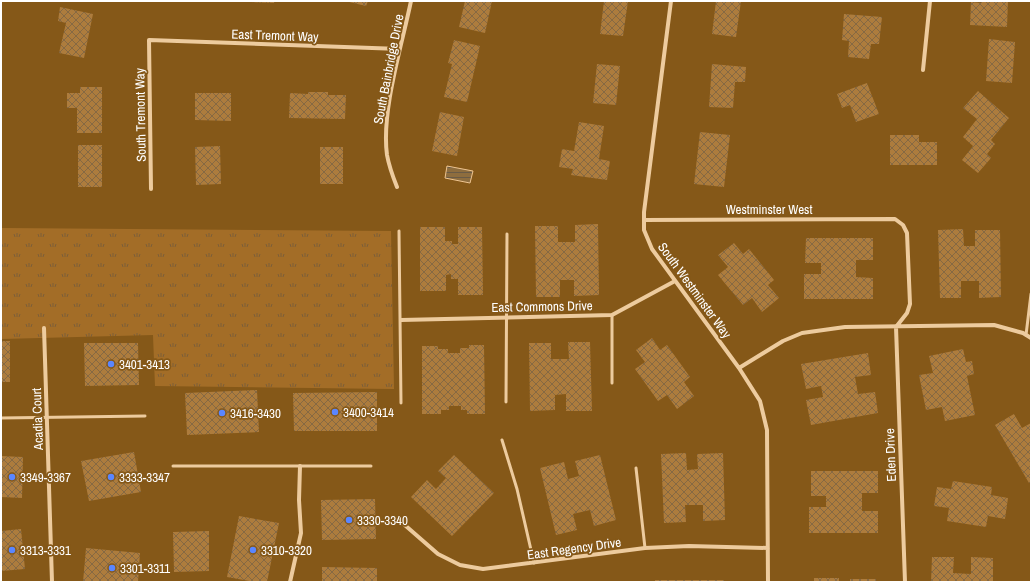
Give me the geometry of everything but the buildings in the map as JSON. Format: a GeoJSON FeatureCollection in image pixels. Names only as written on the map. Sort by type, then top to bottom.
{"type":"FeatureCollection","features":[{"type":"Feature","properties":{"kind":"street","name":"South Bainbridge Drive"},"geometry":{"type":"LineString","coordinates":[[397,187],[390,170],[387,154],[386,133],[389,103],[411,1]]}},
{"type":"Feature","properties":{"kind":"street","name":"South Westminster Way"},"geometry":{"type":"LineString","coordinates":[[671,1],[644,230],[652,249],[739,368],[760,402],[767,430],[768,582]]}},
{"type":"Feature","properties":{"kind":"street"},"geometry":{"type":"LineString","coordinates":[[923,70],[930,1]]}},
{"type":"Feature","properties":{"kind":"street","name":"East Tremont Way"},"geometry":{"type":"LineString","coordinates":[[149,40],[400,49]]}},
{"type":"Feature","properties":{"kind":"street","name":"South Tremont Way"},"geometry":{"type":"LineString","coordinates":[[149,40],[151,189]]}},
{"type":"Feature","properties":{"kind":"street","name":"Westminster West"},"geometry":{"type":"LineString","coordinates":[[644,220],[895,219],[903,225],[907,233],[910,304],[907,313],[896,327]]}},
{"type":"Feature","properties":{"kind":"street","name":"East Commons Drive"},"geometry":{"type":"LineString","coordinates":[[401,320],[506,316],[612,315],[675,281]]}},
{"type":"Feature","properties":{"kind":"street"},"geometry":{"type":"LineString","coordinates":[[739,368],[783,341],[802,333],[845,327],[994,325],[1031,338]]}},
{"type":"Feature","properties":{"kind":"street","name":"Eden Drive"},"geometry":{"type":"LineString","coordinates":[[896,327],[905,582]]}},
{"type":"Feature","properties":{"kind":"street","name":"Acadia Court"},"geometry":{"type":"LineString","coordinates":[[44,328],[52,582]]}},
{"type":"Feature","properties":{"kind":"street"},"geometry":{"type":"LineString","coordinates":[[290,582],[301,533],[298,500],[300,466]]}},
{"type":"Feature","properties":{"kind":"street","name":"East Regency Drive"},"geometry":{"type":"LineString","coordinates":[[399,520],[438,554],[460,565],[483,569],[645,548],[689,546],[768,548]]}},
{"type":"Feature","properties":{"kind":"lane"},"geometry":{"type":"LineString","coordinates":[[399,232],[401,402]]}},
{"type":"Feature","properties":{"kind":"lane"},"geometry":{"type":"LineString","coordinates":[[506,402],[507,234]]}},
{"type":"Feature","properties":{"kind":"lane"},"geometry":{"type":"LineString","coordinates":[[1026,335],[1031,294]]}},
{"type":"Feature","properties":{"kind":"lane"},"geometry":{"type":"LineString","coordinates":[[612,315],[612,384]]}},
{"type":"Feature","properties":{"kind":"lane"},"geometry":{"type":"LineString","coordinates":[[1,418],[145,416]]}},
{"type":"Feature","properties":{"kind":"lane"},"geometry":{"type":"LineString","coordinates":[[502,440],[517,489],[534,563]]}},
{"type":"Feature","properties":{"kind":"lane"},"geometry":{"type":"LineString","coordinates":[[173,466],[371,466]]}},
{"type":"Feature","properties":{"kind":"lane"},"geometry":{"type":"LineString","coordinates":[[636,468],[645,548]]}},
{"type":"Feature","properties":{"kind":"green space"},"geometry":{"type":"Polygon","coordinates":[[[1,228],[391,231],[394,389],[155,386],[153,335],[1,339],[1,228]]]}},
{"type":"Feature","properties":{"kind":"shaded area"},"geometry":{"type":"Polygon","coordinates":[[[447,166],[473,171],[470,183],[445,178],[447,166]]]}},
{"type":"Feature","properties":{"kind":"place","name":"3401-3413"},"geometry":{"type":"Point","coordinates":[111,364]}},
{"type":"Feature","properties":{"kind":"place","name":"3400-3414"},"geometry":{"type":"Point","coordinates":[335,412]}},
{"type":"Feature","properties":{"kind":"place","name":"3416-3430"},"geometry":{"type":"Point","coordinates":[222,413]}},
{"type":"Feature","properties":{"kind":"place","name":"3349-3367"},"geometry":{"type":"Point","coordinates":[12,477]}},
{"type":"Feature","properties":{"kind":"place","name":"3333-3347"},"geometry":{"type":"Point","coordinates":[111,477]}},
{"type":"Feature","properties":{"kind":"place","name":"3330-3340"},"geometry":{"type":"Point","coordinates":[349,520]}},
{"type":"Feature","properties":{"kind":"place","name":"3313-3331"},"geometry":{"type":"Point","coordinates":[12,550]}},
{"type":"Feature","properties":{"kind":"place","name":"3310-3320"},"geometry":{"type":"Point","coordinates":[253,550]}},
{"type":"Feature","properties":{"kind":"place","name":"3301-3311"},"geometry":{"type":"Point","coordinates":[112,568]}}]}
